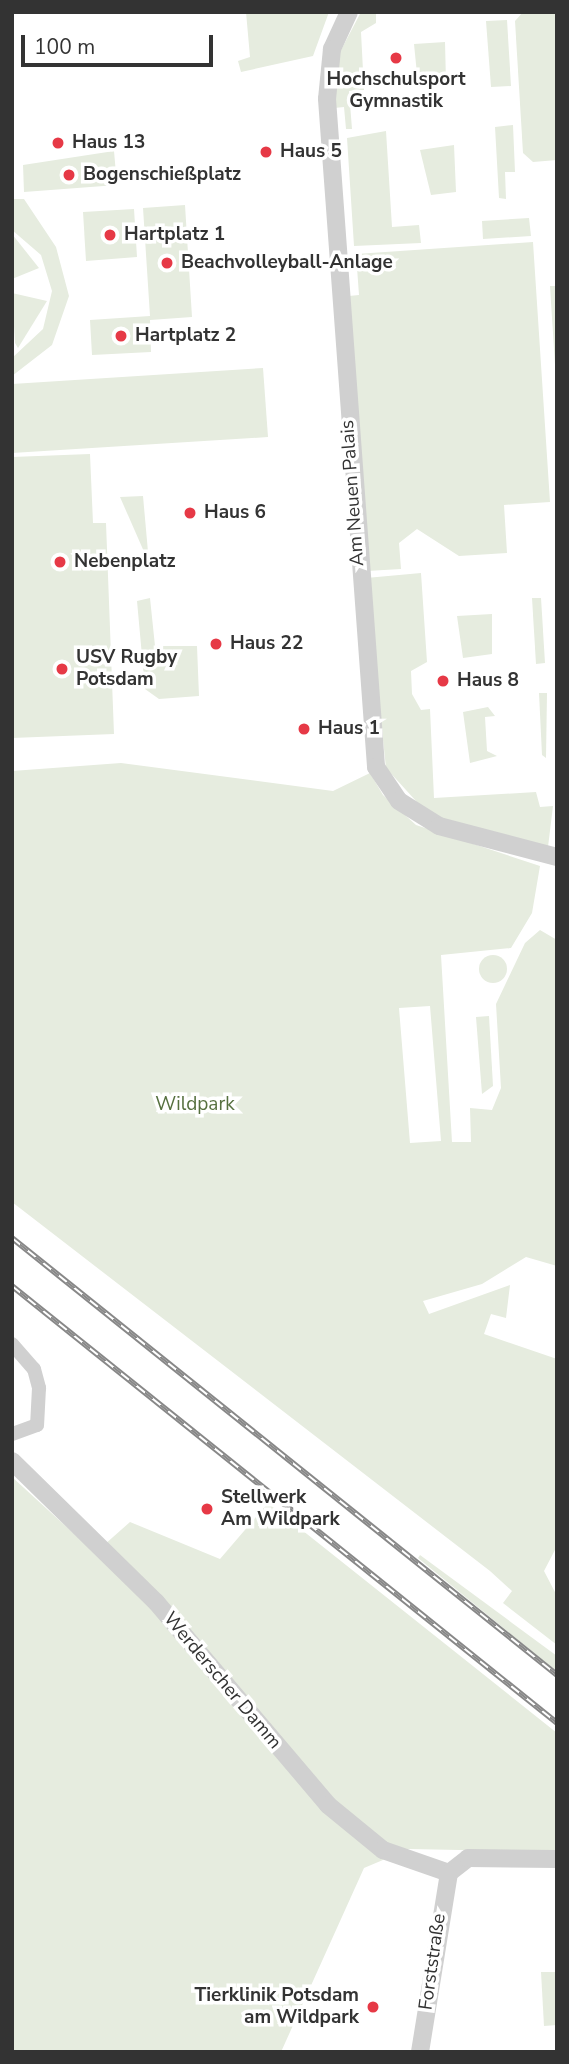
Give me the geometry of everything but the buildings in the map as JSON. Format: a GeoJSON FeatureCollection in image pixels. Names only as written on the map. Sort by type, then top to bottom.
{"type":"FeatureCollection","features":[{"type":"Feature","properties":{"kind":"street","name":"Am Neuen Palais"},"geometry":{"type":"LineString","coordinates":[[349,12],[332,49],[327,99],[376,767],[399,801],[439,826],[557,857]]}},
{"type":"Feature","properties":{"kind":"street"},"geometry":{"type":"LineString","coordinates":[[12,1344],[33,1369],[39,1388],[37,1425],[12,1434]]}},
{"type":"Feature","properties":{"kind":"street","name":"Werderscher Damm"},"geometry":{"type":"LineString","coordinates":[[12,1461],[156,1602],[337,1814],[383,1850],[449,1873]]}},
{"type":"Feature","properties":{"kind":"street"},"geometry":{"type":"LineString","coordinates":[[449,1873],[468,1858],[557,1859]]}},
{"type":"Feature","properties":{"kind":"street","name":"Forststraße"},"geometry":{"type":"LineString","coordinates":[[420,2052],[449,1873]]}},
{"type":"Feature","properties":{"kind":"green space"},"geometry":{"type":"Polygon","coordinates":[[[246,12],[329,12],[313,56],[241,72],[238,61],[250,57],[246,12]]]}},
{"type":"Feature","properties":{"kind":"green space"},"geometry":{"type":"Polygon","coordinates":[[[361,12],[376,12],[376,23],[361,32],[364,90],[349,91],[352,129],[346,129],[344,107],[334,108],[340,52],[361,12]]]}},
{"type":"Feature","properties":{"kind":"green space"},"geometry":{"type":"Polygon","coordinates":[[[523,12],[557,12],[557,160],[533,162],[523,153],[515,21],[523,12]]]}},
{"type":"Feature","properties":{"kind":"green space"},"geometry":{"type":"Polygon","coordinates":[[[507,20],[511,86],[491,87],[486,21],[507,20]]]}},
{"type":"Feature","properties":{"kind":"green space"},"geometry":{"type":"Polygon","coordinates":[[[445,42],[446,82],[418,84],[414,44],[445,42]]]}},
{"type":"Feature","properties":{"kind":"green space"},"geometry":{"type":"Polygon","coordinates":[[[513,125],[515,172],[505,172],[506,199],[499,198],[495,127],[513,125]]]}},
{"type":"Feature","properties":{"kind":"green space"},"geometry":{"type":"Polygon","coordinates":[[[386,131],[392,227],[419,225],[421,243],[354,246],[347,138],[386,131]]]}},
{"type":"Feature","properties":{"kind":"green space"},"geometry":{"type":"Polygon","coordinates":[[[454,145],[456,192],[431,195],[420,150],[454,145]]]}},
{"type":"Feature","properties":{"kind":"green space","name":"Bogenschießplatz"},"geometry":{"type":"Polygon","coordinates":[[[114,151],[117,185],[24,192],[23,165],[114,151]]]}},
{"type":"Feature","properties":{"kind":"green space"},"geometry":{"type":"Polygon","coordinates":[[[12,199],[24,199],[56,247],[69,296],[52,345],[12,376],[12,358],[43,329],[52,291],[41,255],[12,230],[12,199]]]}},
{"type":"Feature","properties":{"kind":"green space","name":"Beachvolleyball-Anlage"},"geometry":{"type":"Polygon","coordinates":[[[185,205],[192,317],[150,320],[151,352],[92,355],[90,320],[150,316],[143,208],[185,205]]]}},
{"type":"Feature","properties":{"kind":"green space","name":"Hartplatz 1"},"geometry":{"type":"Polygon","coordinates":[[[134,209],[137,257],[86,261],[83,212],[134,209]]]}},
{"type":"Feature","properties":{"kind":"green space"},"geometry":{"type":"Polygon","coordinates":[[[529,218],[531,236],[483,239],[482,221],[529,218]]]}},
{"type":"Feature","properties":{"kind":"green space"},"geometry":{"type":"Polygon","coordinates":[[[12,234],[39,268],[12,279],[12,234]]]}},
{"type":"Feature","properties":{"kind":"green space"},"geometry":{"type":"Polygon","coordinates":[[[533,242],[550,502],[504,505],[507,553],[459,556],[417,529],[399,543],[401,569],[367,571],[349,296],[359,295],[356,254],[533,242]]]}},
{"type":"Feature","properties":{"kind":"green space"},"geometry":{"type":"Polygon","coordinates":[[[550,286],[557,286],[557,365],[555,365],[550,286]]]}},
{"type":"Feature","properties":{"kind":"green space"},"geometry":{"type":"Polygon","coordinates":[[[12,293],[47,301],[18,348],[15,343],[12,293]]]}},
{"type":"Feature","properties":{"kind":"green space"},"geometry":{"type":"Polygon","coordinates":[[[263,368],[268,437],[12,453],[12,384],[263,368]]]}},
{"type":"Feature","properties":{"kind":"green space"},"geometry":{"type":"Polygon","coordinates":[[[90,454],[93,523],[106,523],[114,734],[12,738],[12,457],[90,454]]]}},
{"type":"Feature","properties":{"kind":"green space"},"geometry":{"type":"Polygon","coordinates":[[[143,496],[149,563],[120,497],[143,496]]]}},
{"type":"Feature","properties":{"kind":"green space"},"geometry":{"type":"Polygon","coordinates":[[[421,573],[427,662],[411,671],[412,694],[421,710],[430,709],[434,798],[536,792],[540,807],[553,806],[548,847],[472,831],[426,812],[386,768],[366,578],[421,573]]]}},
{"type":"Feature","properties":{"kind":"green space"},"geometry":{"type":"Polygon","coordinates":[[[150,598],[155,646],[197,646],[199,696],[159,699],[145,689],[137,601],[150,598]]]}},
{"type":"Feature","properties":{"kind":"green space"},"geometry":{"type":"Polygon","coordinates":[[[532,598],[541,598],[545,663],[536,664],[532,598]]]}},
{"type":"Feature","properties":{"kind":"green space"},"geometry":{"type":"Polygon","coordinates":[[[492,614],[492,654],[463,658],[457,616],[492,614]]]}},
{"type":"Feature","properties":{"kind":"green space"},"geometry":{"type":"Polygon","coordinates":[[[539,693],[547,693],[546,758],[542,755],[539,693]]]}},
{"type":"Feature","properties":{"kind":"green space"},"geometry":{"type":"Polygon","coordinates":[[[488,707],[495,716],[485,717],[487,751],[497,756],[470,763],[463,712],[488,707]]]}},
{"type":"Feature","properties":{"kind":"green space","name":"Wildpark"},"geometry":{"type":"Polygon","coordinates":[[[121,763],[333,791],[370,773],[383,795],[416,825],[540,866],[532,913],[511,948],[441,955],[452,1142],[471,1142],[470,1108],[492,1110],[501,1088],[496,1004],[525,943],[540,930],[557,940],[557,1266],[526,1257],[482,1284],[423,1301],[429,1314],[510,1285],[506,1318],[491,1314],[484,1334],[557,1359],[557,1546],[544,1571],[557,1596],[557,1645],[503,1603],[512,1591],[490,1571],[12,1202],[12,771],[121,763]],[[430,1006],[399,1008],[410,1143],[441,1141],[430,1006]]]}},
{"type":"Feature","properties":{"kind":"green space"},"geometry":{"type":"Polygon","coordinates":[[[493,955],[503,959],[507,969],[503,979],[493,983],[483,979],[479,969],[483,959],[493,955]]]}},
{"type":"Feature","properties":{"kind":"green space"},"geometry":{"type":"Polygon","coordinates":[[[489,1016],[493,1086],[482,1094],[476,1017],[489,1016]]]}},
{"type":"Feature","properties":{"kind":"green space"},"geometry":{"type":"Polygon","coordinates":[[[12,1477],[95,1553],[130,1522],[220,1559],[268,1503],[557,1733],[557,1852],[409,1849],[364,1868],[281,2052],[12,2052],[12,1477]]]}},
{"type":"Feature","properties":{"kind":"green space"},"geometry":{"type":"Polygon","coordinates":[[[420,1555],[557,1656],[557,1672],[418,1558],[420,1555]]]}},
{"type":"Feature","properties":{"kind":"green space"},"geometry":{"type":"Polygon","coordinates":[[[541,1972],[557,1972],[557,2025],[544,2026],[541,1972]]]}},
{"type":"Feature","properties":{"kind":"railway"},"geometry":{"type":"LineString","coordinates":[[12,1238],[557,1675]]}},
{"type":"Feature","properties":{"kind":"railway"},"geometry":{"type":"LineString","coordinates":[[12,1286],[557,1723]]}},
{"type":"Feature","properties":{"kind":"place","name":"Hochschulsport Gymnastik"},"geometry":{"type":"Point","coordinates":[396,58]}},
{"type":"Feature","properties":{"kind":"place","name":"Haus 13"},"geometry":{"type":"Point","coordinates":[58,143]}},
{"type":"Feature","properties":{"kind":"place","name":"Haus 5"},"geometry":{"type":"Point","coordinates":[266,152]}},
{"type":"Feature","properties":{"kind":"place","name":"Bogenschießplatz"},"geometry":{"type":"Point","coordinates":[69,175]}},
{"type":"Feature","properties":{"kind":"place","name":"Hartplatz 1"},"geometry":{"type":"Point","coordinates":[110,235]}},
{"type":"Feature","properties":{"kind":"place","name":"Beachvolleyball-Anlage"},"geometry":{"type":"Point","coordinates":[167,263]}},
{"type":"Feature","properties":{"kind":"place","name":"Hartplatz 2"},"geometry":{"type":"Point","coordinates":[121,336]}},
{"type":"Feature","properties":{"kind":"place","name":"Haus 6"},"geometry":{"type":"Point","coordinates":[190,513]}},
{"type":"Feature","properties":{"kind":"place","name":"Nebenplatz"},"geometry":{"type":"Point","coordinates":[60,562]}},
{"type":"Feature","properties":{"kind":"place","name":"Haus 22"},"geometry":{"type":"Point","coordinates":[216,644]}},
{"type":"Feature","properties":{"kind":"place","name":"USV Rugby Potsdam"},"geometry":{"type":"Point","coordinates":[62,669]}},
{"type":"Feature","properties":{"kind":"place","name":"Haus 8"},"geometry":{"type":"Point","coordinates":[443,681]}},
{"type":"Feature","properties":{"kind":"place","name":"Haus 1"},"geometry":{"type":"Point","coordinates":[304,729]}},
{"type":"Feature","properties":{"kind":"place","name":"Stellwerk Am Wildpark"},"geometry":{"type":"Point","coordinates":[207,1509]}},
{"type":"Feature","properties":{"kind":"place","name":"Tierklinik Potsdam am Wildpark"},"geometry":{"type":"Point","coordinates":[373,2007]}}]}
